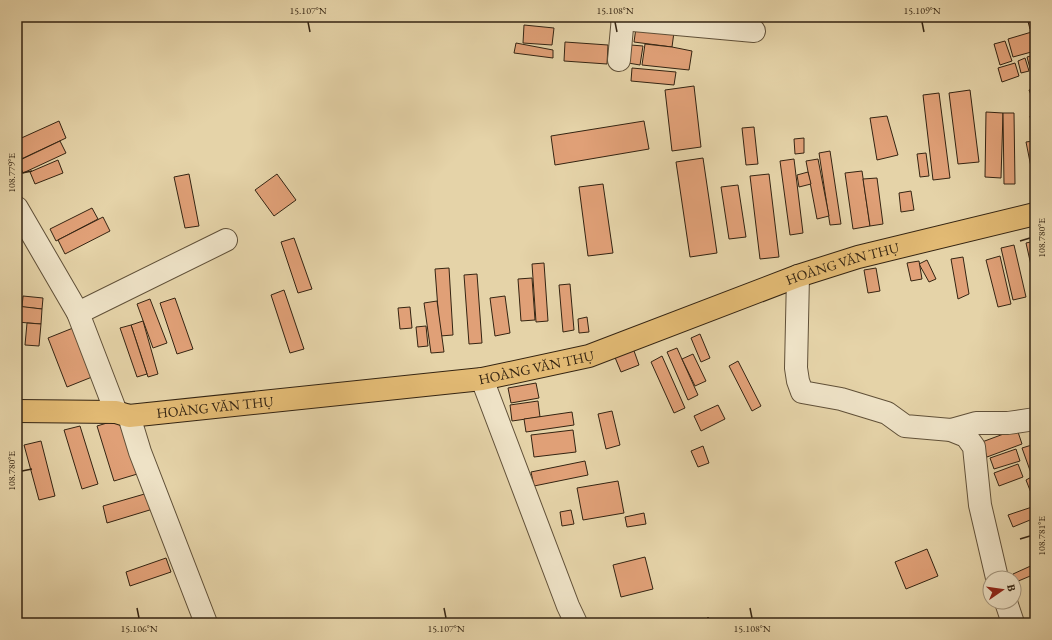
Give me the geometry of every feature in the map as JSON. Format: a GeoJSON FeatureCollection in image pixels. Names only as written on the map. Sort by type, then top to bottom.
{"type":"FeatureCollection","features":[{"type":"Feature","properties":{"kind":"main road","name":"HOÀNG VĂN THỤ"},"geometry":{"type":"LineString","coordinates":[[17,410],[122,414],[482,379],[589,356],[798,276],[858,257],[1035,214]]}},
{"type":"Feature","properties":{"kind":"street"},"geometry":{"type":"LineString","coordinates":[[619,60],[622,18],[754,31]]}},
{"type":"Feature","properties":{"kind":"street"},"geometry":{"type":"LineString","coordinates":[[17,208],[46,254],[78,313],[140,452],[206,623]]}},
{"type":"Feature","properties":{"kind":"street"},"geometry":{"type":"LineString","coordinates":[[78,313],[226,240]]}},
{"type":"Feature","properties":{"kind":"street"},"geometry":{"type":"LineString","coordinates":[[798,276],[796,368],[798,381],[802,392],[841,399],[887,413],[905,426],[951,430],[966,436],[974,447],[980,505],[995,570]]}},
{"type":"Feature","properties":{"kind":"street"},"geometry":{"type":"LineString","coordinates":[[482,379],[568,606],[576,623]]}},
{"type":"Feature","properties":{"kind":"street"},"geometry":{"type":"LineString","coordinates":[[951,430],[976,423],[1008,423],[1035,419]]}},
{"type":"Feature","properties":{"kind":"street"},"geometry":{"type":"LineString","coordinates":[[1009,610],[1013,623]]}},
{"type":"Feature","properties":{"kind":"building"},"geometry":{"type":"Polygon","coordinates":[[[1035,17],[1035,28],[1030,29],[1027,18],[1035,17]]]}},
{"type":"Feature","properties":{"kind":"building"},"geometry":{"type":"Polygon","coordinates":[[[524,25],[554,28],[552,45],[523,43],[524,25]]]}},
{"type":"Feature","properties":{"kind":"building"},"geometry":{"type":"Polygon","coordinates":[[[636,28],[674,32],[672,47],[634,42],[636,28]]]}},
{"type":"Feature","properties":{"kind":"building"},"geometry":{"type":"Polygon","coordinates":[[[1035,31],[1035,51],[1013,57],[1008,39],[1035,31]]]}},
{"type":"Feature","properties":{"kind":"building"},"geometry":{"type":"Polygon","coordinates":[[[1005,41],[1012,61],[1000,65],[994,44],[1005,41]]]}},
{"type":"Feature","properties":{"kind":"building"},"geometry":{"type":"Polygon","coordinates":[[[565,42],[608,45],[607,64],[564,61],[565,42]]]}},
{"type":"Feature","properties":{"kind":"building"},"geometry":{"type":"Polygon","coordinates":[[[516,43],[553,50],[553,58],[514,53],[516,43]]]}},
{"type":"Feature","properties":{"kind":"building"},"geometry":{"type":"Polygon","coordinates":[[[645,44],[692,51],[689,70],[642,65],[645,44]]]}},
{"type":"Feature","properties":{"kind":"building"},"geometry":{"type":"Polygon","coordinates":[[[631,45],[643,46],[640,65],[628,63],[631,45]]]}},
{"type":"Feature","properties":{"kind":"building"},"geometry":{"type":"Polygon","coordinates":[[[1035,55],[1035,71],[1031,72],[1027,57],[1035,55]]]}},
{"type":"Feature","properties":{"kind":"building"},"geometry":{"type":"Polygon","coordinates":[[[1025,58],[1029,71],[1021,73],[1018,61],[1025,58]]]}},
{"type":"Feature","properties":{"kind":"building"},"geometry":{"type":"Polygon","coordinates":[[[1015,63],[1019,76],[1002,82],[998,68],[1015,63]]]}},
{"type":"Feature","properties":{"kind":"building"},"geometry":{"type":"Polygon","coordinates":[[[632,68],[676,72],[674,85],[631,81],[632,68]]]}},
{"type":"Feature","properties":{"kind":"building"},"geometry":{"type":"Polygon","coordinates":[[[694,86],[701,147],[672,151],[665,90],[694,86]]]}},
{"type":"Feature","properties":{"kind":"building"},"geometry":{"type":"Polygon","coordinates":[[[1035,87],[1035,93],[1031,95],[1029,90],[1035,87]]]}},
{"type":"Feature","properties":{"kind":"building"},"geometry":{"type":"Polygon","coordinates":[[[970,90],[979,162],[958,164],[949,93],[970,90]]]}},
{"type":"Feature","properties":{"kind":"building"},"geometry":{"type":"Polygon","coordinates":[[[939,93],[950,178],[933,180],[923,95],[939,93]]]}},
{"type":"Feature","properties":{"kind":"building"},"geometry":{"type":"Polygon","coordinates":[[[986,112],[1003,113],[1001,178],[985,177],[986,112]]]}},
{"type":"Feature","properties":{"kind":"building"},"geometry":{"type":"Polygon","coordinates":[[[1003,113],[1014,113],[1015,184],[1004,184],[1003,113]]]}},
{"type":"Feature","properties":{"kind":"building"},"geometry":{"type":"Polygon","coordinates":[[[1035,115],[1035,130],[1033,131],[1030,116],[1035,115]]]}},
{"type":"Feature","properties":{"kind":"building"},"geometry":{"type":"Polygon","coordinates":[[[887,116],[898,155],[877,160],[870,118],[887,116]]]}},
{"type":"Feature","properties":{"kind":"building"},"geometry":{"type":"Polygon","coordinates":[[[59,121],[66,138],[17,161],[17,140],[59,121]]]}},
{"type":"Feature","properties":{"kind":"building"},"geometry":{"type":"Polygon","coordinates":[[[644,121],[649,149],[555,165],[551,136],[644,121]]]}},
{"type":"Feature","properties":{"kind":"building"},"geometry":{"type":"Polygon","coordinates":[[[754,127],[758,164],[746,165],[742,128],[754,127]]]}},
{"type":"Feature","properties":{"kind":"building"},"geometry":{"type":"Polygon","coordinates":[[[804,138],[804,153],[795,154],[794,139],[804,138]]]}},
{"type":"Feature","properties":{"kind":"building"},"geometry":{"type":"Polygon","coordinates":[[[60,141],[66,153],[23,173],[18,161],[60,141]]]}},
{"type":"Feature","properties":{"kind":"building"},"geometry":{"type":"Polygon","coordinates":[[[1033,141],[1035,153],[1034,182],[1026,142],[1033,141]]]}},
{"type":"Feature","properties":{"kind":"building"},"geometry":{"type":"Polygon","coordinates":[[[830,151],[841,224],[830,225],[819,153],[830,151]]]}},
{"type":"Feature","properties":{"kind":"building"},"geometry":{"type":"Polygon","coordinates":[[[926,153],[929,176],[920,177],[917,154],[926,153]]]}},
{"type":"Feature","properties":{"kind":"building"},"geometry":{"type":"Polygon","coordinates":[[[703,158],[717,253],[690,257],[676,162],[703,158]]]}},
{"type":"Feature","properties":{"kind":"building"},"geometry":{"type":"Polygon","coordinates":[[[794,159],[803,233],[790,235],[780,161],[794,159]]]}},
{"type":"Feature","properties":{"kind":"building"},"geometry":{"type":"Polygon","coordinates":[[[818,159],[829,216],[817,219],[806,161],[818,159]]]}},
{"type":"Feature","properties":{"kind":"building"},"geometry":{"type":"Polygon","coordinates":[[[58,160],[63,173],[35,184],[30,172],[58,160]]]}},
{"type":"Feature","properties":{"kind":"building"},"geometry":{"type":"Polygon","coordinates":[[[862,171],[870,226],[853,229],[845,173],[862,171]]]}},
{"type":"Feature","properties":{"kind":"building"},"geometry":{"type":"Polygon","coordinates":[[[808,172],[811,184],[799,187],[797,175],[808,172]]]}},
{"type":"Feature","properties":{"kind":"building"},"geometry":{"type":"Polygon","coordinates":[[[189,174],[199,226],[185,228],[174,177],[189,174]]]}},
{"type":"Feature","properties":{"kind":"building"},"geometry":{"type":"Polygon","coordinates":[[[277,174],[296,200],[274,216],[255,190],[277,174]]]}},
{"type":"Feature","properties":{"kind":"building"},"geometry":{"type":"Polygon","coordinates":[[[769,174],[779,257],[760,259],[750,176],[769,174]]]}},
{"type":"Feature","properties":{"kind":"building"},"geometry":{"type":"Polygon","coordinates":[[[877,178],[883,224],[870,226],[863,179],[877,178]]]}},
{"type":"Feature","properties":{"kind":"building"},"geometry":{"type":"Polygon","coordinates":[[[603,184],[613,253],[588,256],[579,187],[603,184]]]}},
{"type":"Feature","properties":{"kind":"building"},"geometry":{"type":"Polygon","coordinates":[[[738,185],[746,237],[729,239],[721,187],[738,185]]]}},
{"type":"Feature","properties":{"kind":"building"},"geometry":{"type":"Polygon","coordinates":[[[911,191],[914,210],[901,212],[899,193],[911,191]]]}},
{"type":"Feature","properties":{"kind":"building"},"geometry":{"type":"Polygon","coordinates":[[[92,208],[98,219],[56,241],[50,229],[92,208]]]}},
{"type":"Feature","properties":{"kind":"building"},"geometry":{"type":"Polygon","coordinates":[[[103,217],[110,231],[65,254],[58,240],[103,217]]]}},
{"type":"Feature","properties":{"kind":"building"},"geometry":{"type":"Polygon","coordinates":[[[294,238],[312,289],[298,293],[281,242],[294,238]]]}},
{"type":"Feature","properties":{"kind":"building"},"geometry":{"type":"Polygon","coordinates":[[[1035,241],[1035,283],[1026,243],[1035,241]]]}},
{"type":"Feature","properties":{"kind":"building"},"geometry":{"type":"Polygon","coordinates":[[[1014,245],[1026,297],[1013,300],[1001,248],[1014,245]]]}},
{"type":"Feature","properties":{"kind":"building"},"geometry":{"type":"Polygon","coordinates":[[[1000,256],[1011,304],[998,307],[986,260],[1000,256]]]}},
{"type":"Feature","properties":{"kind":"building"},"geometry":{"type":"Polygon","coordinates":[[[963,257],[969,294],[958,299],[951,259],[963,257]]]}},
{"type":"Feature","properties":{"kind":"building"},"geometry":{"type":"Polygon","coordinates":[[[927,260],[936,279],[929,282],[919,264],[927,260]]]}},
{"type":"Feature","properties":{"kind":"building"},"geometry":{"type":"Polygon","coordinates":[[[919,261],[922,279],[911,281],[907,263],[919,261]]]}},
{"type":"Feature","properties":{"kind":"building"},"geometry":{"type":"Polygon","coordinates":[[[544,263],[548,321],[536,322],[532,264],[544,263]]]}},
{"type":"Feature","properties":{"kind":"building"},"geometry":{"type":"Polygon","coordinates":[[[449,268],[453,335],[440,336],[435,269],[449,268]]]}},
{"type":"Feature","properties":{"kind":"building"},"geometry":{"type":"Polygon","coordinates":[[[876,268],[880,291],[868,293],[864,270],[876,268]]]}},
{"type":"Feature","properties":{"kind":"building"},"geometry":{"type":"Polygon","coordinates":[[[477,274],[482,343],[469,344],[464,275],[477,274]]]}},
{"type":"Feature","properties":{"kind":"building"},"geometry":{"type":"Polygon","coordinates":[[[532,278],[535,320],[521,321],[518,279],[532,278]]]}},
{"type":"Feature","properties":{"kind":"building"},"geometry":{"type":"Polygon","coordinates":[[[570,284],[574,330],[563,332],[559,285],[570,284]]]}},
{"type":"Feature","properties":{"kind":"building"},"geometry":{"type":"Polygon","coordinates":[[[284,290],[304,349],[290,353],[271,295],[284,290]]]}},
{"type":"Feature","properties":{"kind":"building"},"geometry":{"type":"Polygon","coordinates":[[[23,296],[43,298],[42,309],[22,307],[23,296]]]}},
{"type":"Feature","properties":{"kind":"building"},"geometry":{"type":"Polygon","coordinates":[[[505,296],[510,333],[495,336],[490,298],[505,296]]]}},
{"type":"Feature","properties":{"kind":"building"},"geometry":{"type":"Polygon","coordinates":[[[175,298],[193,349],[177,354],[160,303],[175,298]]]}},
{"type":"Feature","properties":{"kind":"building"},"geometry":{"type":"Polygon","coordinates":[[[150,299],[167,343],[153,348],[137,304],[150,299]]]}},
{"type":"Feature","properties":{"kind":"building"},"geometry":{"type":"Polygon","coordinates":[[[437,301],[444,352],[431,353],[424,303],[437,301]]]}},
{"type":"Feature","properties":{"kind":"building"},"geometry":{"type":"Polygon","coordinates":[[[17,306],[42,309],[41,324],[17,322],[17,306]]]}},
{"type":"Feature","properties":{"kind":"building"},"geometry":{"type":"Polygon","coordinates":[[[410,307],[412,328],[400,329],[398,308],[410,307]]]}},
{"type":"Feature","properties":{"kind":"building"},"geometry":{"type":"Polygon","coordinates":[[[587,317],[589,332],[579,333],[578,319],[587,317]]]}},
{"type":"Feature","properties":{"kind":"building"},"geometry":{"type":"Polygon","coordinates":[[[143,321],[158,374],[148,377],[131,325],[143,321]]]}},
{"type":"Feature","properties":{"kind":"building"},"geometry":{"type":"Polygon","coordinates":[[[27,323],[41,324],[39,346],[25,345],[27,323]]]}},
{"type":"Feature","properties":{"kind":"building"},"geometry":{"type":"Polygon","coordinates":[[[131,325],[147,374],[137,377],[120,328],[131,325]]]}},
{"type":"Feature","properties":{"kind":"building"},"geometry":{"type":"Polygon","coordinates":[[[426,326],[428,346],[418,347],[416,327],[426,326]]]}},
{"type":"Feature","properties":{"kind":"building"},"geometry":{"type":"Polygon","coordinates":[[[73,328],[92,377],[67,387],[48,338],[73,328]]]}},
{"type":"Feature","properties":{"kind":"building"},"geometry":{"type":"Polygon","coordinates":[[[700,334],[710,358],[701,362],[691,338],[700,334]]]}},
{"type":"Feature","properties":{"kind":"building"},"geometry":{"type":"Polygon","coordinates":[[[633,348],[639,365],[621,372],[614,355],[633,348]]]}},
{"type":"Feature","properties":{"kind":"building"},"geometry":{"type":"Polygon","coordinates":[[[677,348],[698,395],[688,400],[667,352],[677,348]]]}},
{"type":"Feature","properties":{"kind":"building"},"geometry":{"type":"Polygon","coordinates":[[[693,354],[706,381],[695,386],[682,359],[693,354]]]}},
{"type":"Feature","properties":{"kind":"building"},"geometry":{"type":"Polygon","coordinates":[[[662,356],[685,408],[674,413],[651,362],[662,356]]]}},
{"type":"Feature","properties":{"kind":"building"},"geometry":{"type":"Polygon","coordinates":[[[738,361],[761,406],[752,411],[729,366],[738,361]]]}},
{"type":"Feature","properties":{"kind":"building"},"geometry":{"type":"Polygon","coordinates":[[[536,383],[539,398],[511,403],[508,388],[536,383]]]}},
{"type":"Feature","properties":{"kind":"building"},"geometry":{"type":"Polygon","coordinates":[[[538,401],[540,417],[512,421],[510,405],[538,401]]]}},
{"type":"Feature","properties":{"kind":"building"},"geometry":{"type":"Polygon","coordinates":[[[718,405],[725,419],[701,431],[694,416],[718,405]]]}},
{"type":"Feature","properties":{"kind":"building"},"geometry":{"type":"Polygon","coordinates":[[[612,411],[620,445],[606,449],[598,414],[612,411]]]}},
{"type":"Feature","properties":{"kind":"building"},"geometry":{"type":"Polygon","coordinates":[[[572,412],[574,425],[526,432],[524,419],[572,412]]]}},
{"type":"Feature","properties":{"kind":"building"},"geometry":{"type":"Polygon","coordinates":[[[127,417],[144,472],[114,481],[97,426],[127,417]]]}},
{"type":"Feature","properties":{"kind":"building"},"geometry":{"type":"Polygon","coordinates":[[[17,423],[20,424],[17,457],[17,423]]]}},
{"type":"Feature","properties":{"kind":"building"},"geometry":{"type":"Polygon","coordinates":[[[80,426],[98,484],[82,489],[64,430],[80,426]]]}},
{"type":"Feature","properties":{"kind":"building"},"geometry":{"type":"Polygon","coordinates":[[[1017,429],[1022,444],[987,457],[982,442],[1017,429]]]}},
{"type":"Feature","properties":{"kind":"building"},"geometry":{"type":"Polygon","coordinates":[[[573,430],[576,452],[534,457],[531,435],[573,430]]]}},
{"type":"Feature","properties":{"kind":"building"},"geometry":{"type":"Polygon","coordinates":[[[41,441],[55,496],[39,500],[24,445],[41,441]]]}},
{"type":"Feature","properties":{"kind":"building"},"geometry":{"type":"Polygon","coordinates":[[[1035,444],[1035,475],[1032,476],[1022,448],[1035,444]]]}},
{"type":"Feature","properties":{"kind":"building"},"geometry":{"type":"Polygon","coordinates":[[[703,446],[709,463],[698,467],[691,451],[703,446]]]}},
{"type":"Feature","properties":{"kind":"building"},"geometry":{"type":"Polygon","coordinates":[[[1016,449],[1020,461],[994,469],[990,458],[1016,449]]]}},
{"type":"Feature","properties":{"kind":"building"},"geometry":{"type":"Polygon","coordinates":[[[585,461],[588,475],[534,486],[531,472],[585,461]]]}},
{"type":"Feature","properties":{"kind":"building"},"geometry":{"type":"Polygon","coordinates":[[[1018,464],[1023,477],[999,486],[994,473],[1018,464]]]}},
{"type":"Feature","properties":{"kind":"building"},"geometry":{"type":"Polygon","coordinates":[[[1035,475],[1035,503],[1026,480],[1035,475]]]}},
{"type":"Feature","properties":{"kind":"building"},"geometry":{"type":"Polygon","coordinates":[[[618,481],[624,513],[583,520],[577,488],[618,481]]]}},
{"type":"Feature","properties":{"kind":"building"},"geometry":{"type":"Polygon","coordinates":[[[148,493],[153,509],[107,523],[103,506],[148,493]]]}},
{"type":"Feature","properties":{"kind":"building"},"geometry":{"type":"Polygon","coordinates":[[[1035,506],[1035,518],[1013,527],[1008,515],[1035,506]]]}},
{"type":"Feature","properties":{"kind":"building"},"geometry":{"type":"Polygon","coordinates":[[[571,510],[574,524],[562,526],[560,512],[571,510]]]}},
{"type":"Feature","properties":{"kind":"building"},"geometry":{"type":"Polygon","coordinates":[[[644,513],[646,524],[627,527],[625,517],[644,513]]]}},
{"type":"Feature","properties":{"kind":"building"},"geometry":{"type":"Polygon","coordinates":[[[927,549],[938,576],[906,589],[895,562],[927,549]]]}},
{"type":"Feature","properties":{"kind":"building"},"geometry":{"type":"Polygon","coordinates":[[[645,557],[653,589],[621,597],[613,565],[645,557]]]}},
{"type":"Feature","properties":{"kind":"building"},"geometry":{"type":"Polygon","coordinates":[[[166,558],[171,572],[130,586],[126,572],[166,558]]]}},
{"type":"Feature","properties":{"kind":"building"},"geometry":{"type":"Polygon","coordinates":[[[1035,564],[1035,574],[1022,579],[1022,570],[1035,564]]]}},
{"type":"Feature","properties":{"kind":"building"},"geometry":{"type":"Polygon","coordinates":[[[708,617],[714,623],[702,623],[708,617]]]}}]}
